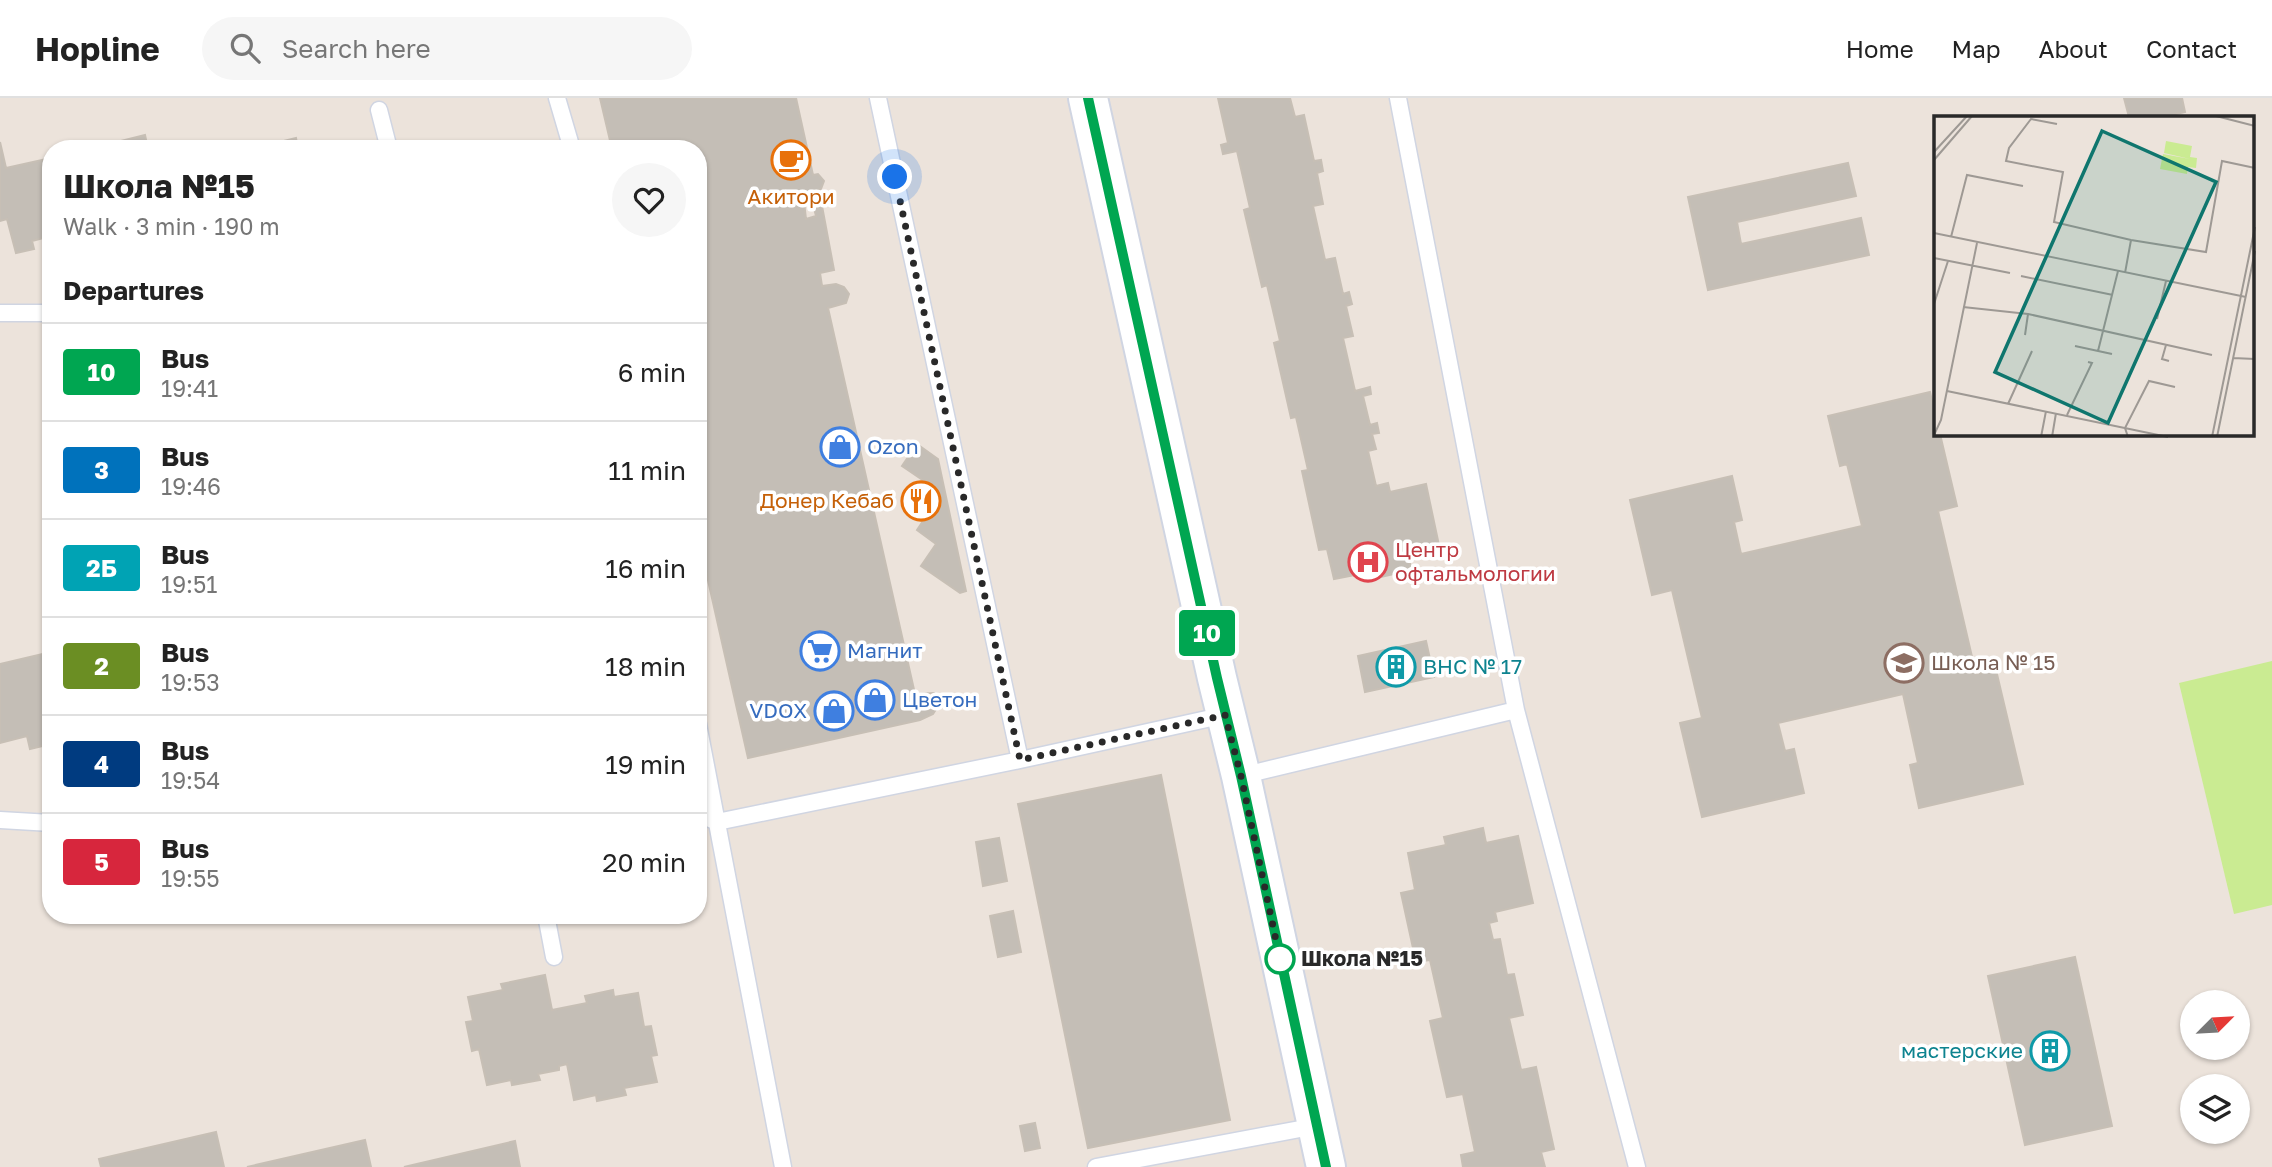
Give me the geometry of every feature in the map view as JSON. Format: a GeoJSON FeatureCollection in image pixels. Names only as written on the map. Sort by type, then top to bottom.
{"type":"FeatureCollection","features":[{"type":"Feature","properties":{"kind":"street"},"geometry":{"type":"LineString","coordinates":[[1088,98],[1326,1167]]}},
{"type":"Feature","properties":{"kind":"lane"},"geometry":{"type":"LineString","coordinates":[[557,98],[569,140]]}},
{"type":"Feature","properties":{"kind":"lane"},"geometry":{"type":"LineString","coordinates":[[878,98],[1020,760]]}},
{"type":"Feature","properties":{"kind":"lane"},"geometry":{"type":"LineString","coordinates":[[1398,98],[1516,710],[1637,1167]]}},
{"type":"Feature","properties":{"kind":"lane"},"geometry":{"type":"LineString","coordinates":[[379,110],[387,140]]}},
{"type":"Feature","properties":{"kind":"lane"},"geometry":{"type":"LineString","coordinates":[[0,313],[42,313]]}},
{"type":"Feature","properties":{"kind":"lane"},"geometry":{"type":"LineString","coordinates":[[1241,776],[1516,710]]}},
{"type":"Feature","properties":{"kind":"lane"},"geometry":{"type":"LineString","coordinates":[[707,818],[717,822],[1225,715]]}},
{"type":"Feature","properties":{"kind":"lane"},"geometry":{"type":"LineString","coordinates":[[707,770],[783,1167]]}},
{"type":"Feature","properties":{"kind":"lane"},"geometry":{"type":"LineString","coordinates":[[0,820],[42,822]]}},
{"type":"Feature","properties":{"kind":"lane"},"geometry":{"type":"LineString","coordinates":[[548,924],[554,957]]}},
{"type":"Feature","properties":{"kind":"lane"},"geometry":{"type":"LineString","coordinates":[[1097,1167],[1316,1126]]}},
{"type":"Feature","properties":{"kind":"green space"},"geometry":{"type":"Polygon","coordinates":[[[2272,661],[2272,905],[2234,914],[2179,683],[2272,661]]]}},
{"type":"Feature","properties":{"kind":"building"},"geometry":{"type":"Polygon","coordinates":[[[600,98],[796,98],[813,175],[818,174],[824,181],[821,189],[803,193],[806,219],[816,216],[814,208],[822,206],[834,270],[820,273],[822,286],[836,284],[844,287],[849,294],[846,303],[828,308],[915,694],[934,693],[938,706],[933,714],[920,720],[748,758],[707,576],[707,140],[610,140],[600,98]]]}},
{"type":"Feature","properties":{"kind":"building"},"geometry":{"type":"Polygon","coordinates":[[[1218,98],[1290,98],[1295,117],[1304,115],[1314,161],[1321,160],[1323,171],[1317,173],[1323,204],[1313,206],[1325,260],[1335,258],[1343,294],[1349,292],[1352,304],[1346,306],[1353,336],[1343,338],[1355,391],[1370,387],[1371,394],[1363,396],[1370,425],[1377,423],[1379,433],[1372,434],[1376,449],[1368,451],[1376,486],[1388,483],[1390,492],[1426,484],[1440,550],[1409,557],[1411,570],[1372,579],[1370,572],[1334,579],[1327,549],[1319,550],[1302,471],[1308,470],[1296,417],[1291,418],[1274,343],[1280,341],[1267,285],[1262,287],[1244,210],[1250,208],[1237,151],[1223,154],[1221,145],[1228,143],[1218,98]]]}},
{"type":"Feature","properties":{"kind":"building"},"geometry":{"type":"Polygon","coordinates":[[[2124,98],[2182,98],[2185,112],[2167,116],[2129,116],[2124,98]]]}},
{"type":"Feature","properties":{"kind":"building"},"geometry":{"type":"Polygon","coordinates":[[[145,135],[146,140],[125,140],[145,135]]]}},
{"type":"Feature","properties":{"kind":"building"},"geometry":{"type":"Polygon","coordinates":[[[0,142],[6,168],[42,160],[42,238],[32,241],[34,249],[16,253],[7,219],[0,221],[0,142]]]}},
{"type":"Feature","properties":{"kind":"building"},"geometry":{"type":"Polygon","coordinates":[[[1848,163],[1856,196],[1737,222],[1741,244],[1861,218],[1869,255],[1708,290],[1688,197],[1848,163]]]}},
{"type":"Feature","properties":{"kind":"building"},"geometry":{"type":"Polygon","coordinates":[[[1930,392],[1934,409],[1934,436],[1940,436],[1957,506],[1938,511],[1976,674],[1996,670],[2023,784],[1919,808],[1910,765],[1918,763],[1903,694],[1778,723],[1785,751],[1794,749],[1804,793],[1702,817],[1680,723],[1702,718],[1672,590],[1652,595],[1630,500],[1732,476],[1742,520],[1734,522],[1741,554],[1862,526],[1847,464],[1840,466],[1828,416],[1930,392]]]}},
{"type":"Feature","properties":{"kind":"building"},"geometry":{"type":"Polygon","coordinates":[[[917,444],[938,459],[966,591],[960,593],[921,566],[936,544],[917,530],[927,515],[908,502],[924,481],[902,466],[917,444]]]}},
{"type":"Feature","properties":{"kind":"building","name":"ВНС № 17"},"geometry":{"type":"Polygon","coordinates":[[[1426,641],[1434,677],[1365,692],[1358,656],[1426,641]]]}},
{"type":"Feature","properties":{"kind":"building"},"geometry":{"type":"Polygon","coordinates":[[[42,654],[42,746],[30,749],[27,736],[0,743],[0,664],[42,654]]]}},
{"type":"Feature","properties":{"kind":"building"},"geometry":{"type":"Polygon","coordinates":[[[1161,775],[1230,1120],[1088,1148],[1018,804],[1161,775]]]}},
{"type":"Feature","properties":{"kind":"building"},"geometry":{"type":"Polygon","coordinates":[[[1483,828],[1486,843],[1518,836],[1533,903],[1495,912],[1497,921],[1489,923],[1493,940],[1500,939],[1507,975],[1514,974],[1523,1015],[1509,1018],[1521,1070],[1536,1067],[1554,1149],[1541,1152],[1545,1167],[1463,1167],[1461,1155],[1475,1152],[1463,1094],[1447,1097],[1430,1021],[1443,1018],[1430,960],[1416,962],[1401,893],[1415,890],[1408,853],[1446,845],[1444,837],[1483,828]]]}},
{"type":"Feature","properties":{"kind":"building"},"geometry":{"type":"Polygon","coordinates":[[[999,838],[1007,881],[983,886],[976,842],[999,838]]]}},
{"type":"Feature","properties":{"kind":"building"},"geometry":{"type":"Polygon","coordinates":[[[1013,911],[1021,952],[998,957],[990,916],[1013,911]]]}},
{"type":"Feature","properties":{"kind":"building","name":"мастерские"},"geometry":{"type":"Polygon","coordinates":[[[2075,957],[2112,1126],[2025,1145],[1988,976],[2075,957]]]}},
{"type":"Feature","properties":{"kind":"building"},"geometry":{"type":"Polygon","coordinates":[[[545,975],[552,1010],[587,1003],[585,996],[613,990],[614,997],[638,993],[644,1027],[651,1026],[657,1055],[651,1056],[657,1082],[624,1088],[626,1095],[597,1101],[596,1095],[574,1100],[567,1064],[559,1066],[559,1070],[538,1074],[540,1080],[512,1085],[511,1080],[487,1085],[479,1049],[472,1051],[466,1022],[473,1021],[468,997],[503,990],[501,984],[545,975]]]}},
{"type":"Feature","properties":{"kind":"building"},"geometry":{"type":"Polygon","coordinates":[[[1035,1123],[1040,1148],[1025,1151],[1020,1126],[1035,1123]]]}},
{"type":"Feature","properties":{"kind":"building"},"geometry":{"type":"Polygon","coordinates":[[[216,1132],[224,1167],[101,1167],[99,1159],[216,1132]]]}},
{"type":"Feature","properties":{"kind":"building"},"geometry":{"type":"Polygon","coordinates":[[[365,1140],[371,1167],[247,1167],[365,1140]]]}},
{"type":"Feature","properties":{"kind":"building"},"geometry":{"type":"Polygon","coordinates":[[[515,1141],[520,1167],[404,1167],[515,1141]]]}},
{"type":"Feature","properties":{"kind":"bus line","name":"10"},"geometry":{"type":"LineString","coordinates":[[1088,98],[1326,1167]]}},
{"type":"Feature","properties":{"kind":"place","name":"Акитори"},"geometry":{"type":"Point","coordinates":[791,160]}},
{"type":"Feature","properties":{"kind":"place","name":"Ozon"},"geometry":{"type":"Point","coordinates":[840,447]}},
{"type":"Feature","properties":{"kind":"place","name":"Донер Кебаб"},"geometry":{"type":"Point","coordinates":[921,501]}},
{"type":"Feature","properties":{"kind":"place","name":"Центр офтальмологии"},"geometry":{"type":"Point","coordinates":[1368,562]}},
{"type":"Feature","properties":{"kind":"place","name":"Магнит"},"geometry":{"type":"Point","coordinates":[820,651]}},
{"type":"Feature","properties":{"kind":"place","name":"Школа № 15"},"geometry":{"type":"Point","coordinates":[1904,663]}},
{"type":"Feature","properties":{"kind":"place","name":"ВНС № 17"},"geometry":{"type":"Point","coordinates":[1396,667]}},
{"type":"Feature","properties":{"kind":"place","name":"Цветон"},"geometry":{"type":"Point","coordinates":[875,700]}},
{"type":"Feature","properties":{"kind":"place","name":"VDOX"},"geometry":{"type":"Point","coordinates":[834,711]}},
{"type":"Feature","properties":{"kind":"place","name":"Школа №15"},"geometry":{"type":"Point","coordinates":[1280,959]}},
{"type":"Feature","properties":{"kind":"place","name":"мастерские"},"geometry":{"type":"Point","coordinates":[2050,1051]}},
{"type":"Feature","properties":{"kind":"route"},"geometry":{"type":"LineString","coordinates":[[895,177],[1020,760],[1225,715],[1241,776],[1280,959]]}}]}
